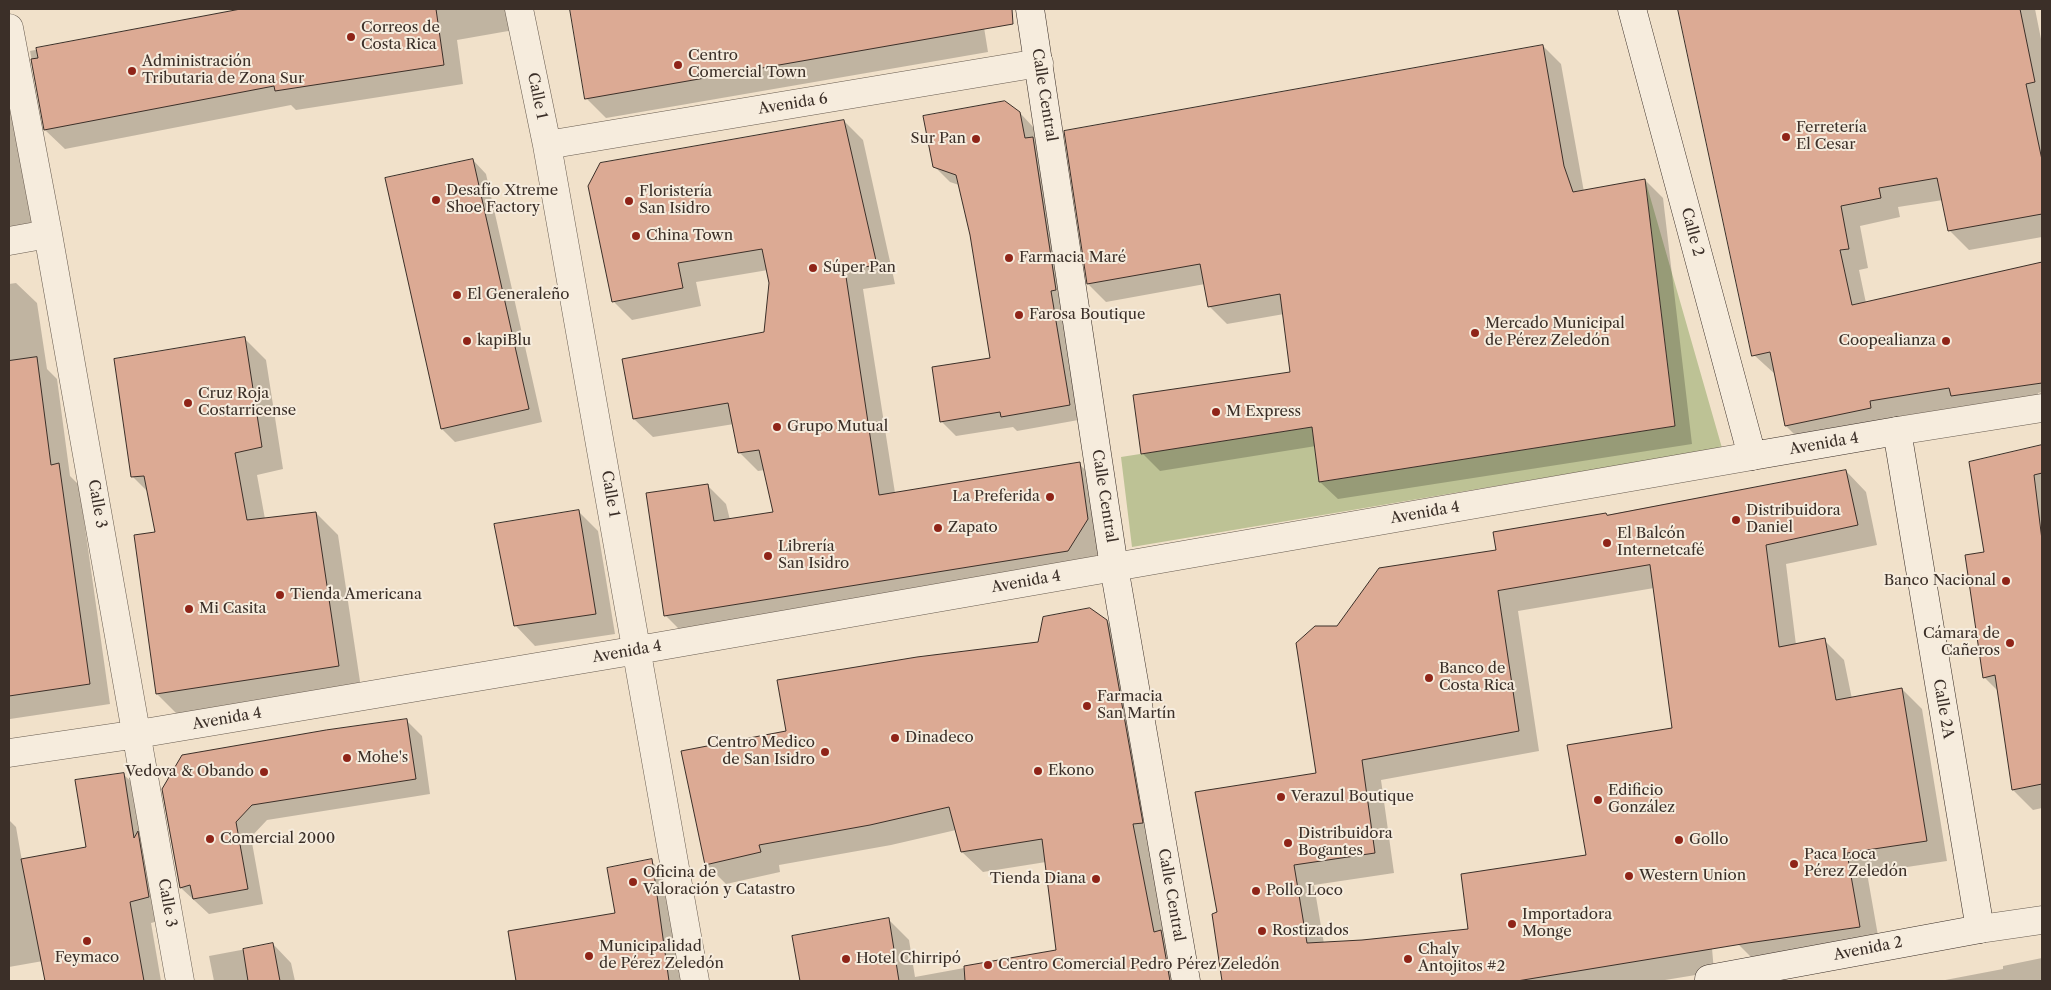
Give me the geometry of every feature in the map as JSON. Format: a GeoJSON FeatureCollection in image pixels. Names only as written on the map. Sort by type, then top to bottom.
{"type":"FeatureCollection","features":[{"type":"Feature","properties":{"kind":"street","name":"Calle 1"},"geometry":{"type":"LineString","coordinates":[[519,9],[547,145],[638,650],[695,981]]}},
{"type":"Feature","properties":{"kind":"street","name":"Calle Central"},"geometry":{"type":"LineString","coordinates":[[1032,9],[1114,567],[1186,981]]}},
{"type":"Feature","properties":{"kind":"street","name":"Calle 2"},"geometry":{"type":"LineString","coordinates":[[1632,9],[1752,456]]}},
{"type":"Feature","properties":{"kind":"street","name":"Calle 3"},"geometry":{"type":"LineString","coordinates":[[9,28],[138,734],[180,981]]}},
{"type":"Feature","properties":{"kind":"street","name":"Avenida 6"},"geometry":{"type":"LineString","coordinates":[[547,145],[1039,63]]}},
{"type":"Feature","properties":{"kind":"street"},"geometry":{"type":"LineString","coordinates":[[9,241],[48,234]]}},
{"type":"Feature","properties":{"kind":"street","name":"Avenida 4"},"geometry":{"type":"LineString","coordinates":[[9,753],[138,734],[638,650],[1897,431],[2042,408]]}},
{"type":"Feature","properties":{"kind":"street","name":"Calle 2A"},"geometry":{"type":"LineString","coordinates":[[1897,431],[1980,929]]}},
{"type":"Feature","properties":{"kind":"street","name":"Avenida 2"},"geometry":{"type":"LineString","coordinates":[[1705,981],[1980,929],[2042,920]]}},
{"type":"Feature","properties":{"kind":"green space"},"geometry":{"type":"Polygon","coordinates":[[[1645,179],[1722,448],[1132,547],[1121,457],[1312,427],[1319,482],[1675,426],[1645,179]]]}},
{"type":"Feature","properties":{"kind":"building"},"geometry":{"type":"Polygon","coordinates":[[[241,9],[436,9],[444,65],[275,91],[274,86],[44,130],[31,59],[38,58],[36,48],[241,9]]]}},
{"type":"Feature","properties":{"kind":"building","name":"Centro Comercial Town"},"geometry":{"type":"Polygon","coordinates":[[[570,9],[1012,9],[1013,24],[585,99],[570,9]]]}},
{"type":"Feature","properties":{"kind":"building"},"geometry":{"type":"Polygon","coordinates":[[[1678,9],[2020,9],[2035,82],[2026,84],[2042,160],[2042,214],[1948,231],[1937,178],[1879,188],[1881,198],[1841,206],[1849,249],[1840,250],[1852,305],[2042,262],[2042,383],[1951,396],[1949,388],[1870,401],[1871,408],[1785,426],[1770,352],[1752,356],[1678,9]]]}},
{"type":"Feature","properties":{"kind":"building"},"geometry":{"type":"Polygon","coordinates":[[[1543,45],[1564,166],[1573,192],[1645,179],[1675,426],[1319,482],[1312,427],[1141,454],[1133,395],[1290,372],[1280,294],[1208,307],[1200,264],[1087,284],[1064,131],[1543,45]]]}},
{"type":"Feature","properties":{"kind":"building"},"geometry":{"type":"Polygon","coordinates":[[[1005,101],[1020,112],[1025,138],[1033,137],[1056,290],[1051,291],[1070,405],[1001,417],[1000,412],[940,422],[932,367],[990,358],[970,235],[956,175],[933,167],[923,116],[1005,101]]]}},
{"type":"Feature","properties":{"kind":"building"},"geometry":{"type":"Polygon","coordinates":[[[844,120],[877,265],[845,270],[879,495],[1080,462],[1088,519],[1068,551],[664,616],[646,493],[708,484],[714,521],[773,512],[759,450],[738,453],[728,403],[633,419],[622,359],[764,332],[769,283],[762,249],[678,263],[683,288],[612,302],[588,186],[600,163],[844,120]]]}},
{"type":"Feature","properties":{"kind":"building"},"geometry":{"type":"Polygon","coordinates":[[[473,159],[529,409],[441,429],[385,178],[473,159]]]}},
{"type":"Feature","properties":{"kind":"building"},"geometry":{"type":"Polygon","coordinates":[[[245,337],[262,447],[235,453],[247,520],[316,512],[339,666],[156,694],[134,535],[155,532],[144,476],[131,477],[114,359],[245,337]]]}},
{"type":"Feature","properties":{"kind":"building"},"geometry":{"type":"Polygon","coordinates":[[[37,357],[51,465],[59,463],[90,684],[9,696],[9,361],[37,357]]]}},
{"type":"Feature","properties":{"kind":"building"},"geometry":{"type":"Polygon","coordinates":[[[2042,445],[2042,473],[2034,475],[2042,540],[2042,784],[2012,790],[1995,675],[1983,678],[1965,555],[1984,552],[1969,462],[2042,445]]]}},
{"type":"Feature","properties":{"kind":"building"},"geometry":{"type":"Polygon","coordinates":[[[1846,470],[1858,525],[1766,545],[1779,647],[1825,638],[1836,700],[1902,688],[1927,841],[1847,853],[1860,927],[1748,943],[1517,981],[1222,981],[1212,914],[1217,912],[1195,792],[1316,773],[1296,643],[1315,626],[1337,626],[1379,568],[1496,550],[1493,532],[1606,513],[1607,515],[1846,470]],[[1650,565],[1498,591],[1519,731],[1362,760],[1375,853],[1294,865],[1307,943],[1362,940],[1468,929],[1461,874],[1586,855],[1567,745],[1672,728],[1650,565]]]}},
{"type":"Feature","properties":{"kind":"building"},"geometry":{"type":"Polygon","coordinates":[[[579,510],[596,614],[514,626],[494,524],[579,510]]]}},
{"type":"Feature","properties":{"kind":"building"},"geometry":{"type":"Polygon","coordinates":[[[1090,608],[1107,620],[1143,823],[1133,824],[1154,932],[1161,930],[1170,981],[965,981],[964,966],[1056,950],[1042,839],[961,852],[949,807],[870,825],[759,845],[761,852],[705,865],[681,751],[786,731],[777,680],[917,657],[1038,642],[1043,617],[1090,608]]]}},
{"type":"Feature","properties":{"kind":"building"},"geometry":{"type":"Polygon","coordinates":[[[407,719],[416,779],[252,805],[236,822],[248,889],[193,899],[190,885],[180,888],[162,789],[182,755],[326,730],[407,719]]]}},
{"type":"Feature","properties":{"kind":"building","name":"Feymaco"},"geometry":{"type":"Polygon","coordinates":[[[124,773],[134,838],[138,831],[149,897],[130,902],[144,981],[45,981],[21,859],[86,847],[75,780],[124,773]]]}},
{"type":"Feature","properties":{"kind":"building","name":"Municipalidad de Pérez Zeledón"},"geometry":{"type":"Polygon","coordinates":[[[652,859],[669,981],[516,981],[508,931],[615,913],[607,868],[652,859]]]}},
{"type":"Feature","properties":{"kind":"building","name":"Hotel Chirripó"},"geometry":{"type":"Polygon","coordinates":[[[889,918],[899,981],[800,981],[792,936],[889,918]]]}},
{"type":"Feature","properties":{"kind":"building"},"geometry":{"type":"Polygon","coordinates":[[[273,943],[280,981],[248,981],[243,949],[273,943]]]}},
{"type":"Feature","properties":{"kind":"place","name":"Correos de Costa Rica"},"geometry":{"type":"Point","coordinates":[351,37]}},
{"type":"Feature","properties":{"kind":"place","name":"Centro Comercial Town"},"geometry":{"type":"Point","coordinates":[678,65]}},
{"type":"Feature","properties":{"kind":"place","name":"Administración Tributaria de Zona Sur"},"geometry":{"type":"Point","coordinates":[132,71]}},
{"type":"Feature","properties":{"kind":"place","name":"Ferretería El Cesar"},"geometry":{"type":"Point","coordinates":[1786,137]}},
{"type":"Feature","properties":{"kind":"place","name":"Sur Pan"},"geometry":{"type":"Point","coordinates":[976,139]}},
{"type":"Feature","properties":{"kind":"place","name":"Desafío Xtreme Shoe Factory"},"geometry":{"type":"Point","coordinates":[436,200]}},
{"type":"Feature","properties":{"kind":"place","name":"Floristería San Isidro"},"geometry":{"type":"Point","coordinates":[629,201]}},
{"type":"Feature","properties":{"kind":"place","name":"China Town"},"geometry":{"type":"Point","coordinates":[636,236]}},
{"type":"Feature","properties":{"kind":"place","name":"Farmacia Maré"},"geometry":{"type":"Point","coordinates":[1009,258]}},
{"type":"Feature","properties":{"kind":"place","name":"Súper Pan"},"geometry":{"type":"Point","coordinates":[813,268]}},
{"type":"Feature","properties":{"kind":"place","name":"El Generaleño"},"geometry":{"type":"Point","coordinates":[457,295]}},
{"type":"Feature","properties":{"kind":"place","name":"Farosa Boutique"},"geometry":{"type":"Point","coordinates":[1019,315]}},
{"type":"Feature","properties":{"kind":"place","name":"Mercado Municipal de Pérez Zeledón"},"geometry":{"type":"Point","coordinates":[1475,333]}},
{"type":"Feature","properties":{"kind":"place","name":"kapiBlu"},"geometry":{"type":"Point","coordinates":[467,341]}},
{"type":"Feature","properties":{"kind":"place","name":"Coopealianza"},"geometry":{"type":"Point","coordinates":[1946,341]}},
{"type":"Feature","properties":{"kind":"place","name":"Cruz Roja Costarricense"},"geometry":{"type":"Point","coordinates":[188,403]}},
{"type":"Feature","properties":{"kind":"place","name":"M Express"},"geometry":{"type":"Point","coordinates":[1216,412]}},
{"type":"Feature","properties":{"kind":"place","name":"Grupo Mutual"},"geometry":{"type":"Point","coordinates":[777,427]}},
{"type":"Feature","properties":{"kind":"place","name":"La Preferida"},"geometry":{"type":"Point","coordinates":[1050,497]}},
{"type":"Feature","properties":{"kind":"place","name":"Distribuidora Daniel"},"geometry":{"type":"Point","coordinates":[1736,520]}},
{"type":"Feature","properties":{"kind":"place","name":"Zapato"},"geometry":{"type":"Point","coordinates":[938,528]}},
{"type":"Feature","properties":{"kind":"place","name":"El Balcón Internetcafé"},"geometry":{"type":"Point","coordinates":[1607,543]}},
{"type":"Feature","properties":{"kind":"place","name":"Librería San Isidro"},"geometry":{"type":"Point","coordinates":[768,556]}},
{"type":"Feature","properties":{"kind":"place","name":"Banco Nacional"},"geometry":{"type":"Point","coordinates":[2006,581]}},
{"type":"Feature","properties":{"kind":"place","name":"Tienda Americana"},"geometry":{"type":"Point","coordinates":[280,595]}},
{"type":"Feature","properties":{"kind":"place","name":"Mi Casita"},"geometry":{"type":"Point","coordinates":[189,609]}},
{"type":"Feature","properties":{"kind":"place","name":"Cámara de Cañeros"},"geometry":{"type":"Point","coordinates":[2010,643]}},
{"type":"Feature","properties":{"kind":"place","name":"Banco de Costa Rica"},"geometry":{"type":"Point","coordinates":[1429,678]}},
{"type":"Feature","properties":{"kind":"place","name":"Farmacia San Martín"},"geometry":{"type":"Point","coordinates":[1087,706]}},
{"type":"Feature","properties":{"kind":"place","name":"Dinadeco"},"geometry":{"type":"Point","coordinates":[895,738]}},
{"type":"Feature","properties":{"kind":"place","name":"Centro Medico de San Isidro"},"geometry":{"type":"Point","coordinates":[825,752]}},
{"type":"Feature","properties":{"kind":"place","name":"Mohe's"},"geometry":{"type":"Point","coordinates":[347,758]}},
{"type":"Feature","properties":{"kind":"place","name":"Ekono"},"geometry":{"type":"Point","coordinates":[1038,771]}},
{"type":"Feature","properties":{"kind":"place","name":"Vedova & Obando"},"geometry":{"type":"Point","coordinates":[264,772]}},
{"type":"Feature","properties":{"kind":"place","name":"Verazul Boutique"},"geometry":{"type":"Point","coordinates":[1281,797]}},
{"type":"Feature","properties":{"kind":"place","name":"Edificio González"},"geometry":{"type":"Point","coordinates":[1598,800]}},
{"type":"Feature","properties":{"kind":"place","name":"Comercial 2000"},"geometry":{"type":"Point","coordinates":[210,839]}},
{"type":"Feature","properties":{"kind":"place","name":"Gollo"},"geometry":{"type":"Point","coordinates":[1679,840]}},
{"type":"Feature","properties":{"kind":"place","name":"Distribuidora Bogantes"},"geometry":{"type":"Point","coordinates":[1288,843]}},
{"type":"Feature","properties":{"kind":"place","name":"Paca Loca Pérez Zeledón"},"geometry":{"type":"Point","coordinates":[1794,864]}},
{"type":"Feature","properties":{"kind":"place","name":"Western Union"},"geometry":{"type":"Point","coordinates":[1629,876]}},
{"type":"Feature","properties":{"kind":"place","name":"Tienda Diana"},"geometry":{"type":"Point","coordinates":[1096,879]}},
{"type":"Feature","properties":{"kind":"place","name":"Oficina de Valoración y Catastro"},"geometry":{"type":"Point","coordinates":[633,882]}},
{"type":"Feature","properties":{"kind":"place","name":"Pollo Loco"},"geometry":{"type":"Point","coordinates":[1256,891]}},
{"type":"Feature","properties":{"kind":"place","name":"Importadora Monge"},"geometry":{"type":"Point","coordinates":[1512,924]}},
{"type":"Feature","properties":{"kind":"place","name":"Rostizados"},"geometry":{"type":"Point","coordinates":[1262,931]}},
{"type":"Feature","properties":{"kind":"place","name":"Feymaco"},"geometry":{"type":"Point","coordinates":[87,941]}},
{"type":"Feature","properties":{"kind":"place","name":"Municipalidad de Pérez Zeledón"},"geometry":{"type":"Point","coordinates":[589,956]}},
{"type":"Feature","properties":{"kind":"place","name":"Hotel Chirripó"},"geometry":{"type":"Point","coordinates":[846,959]}},
{"type":"Feature","properties":{"kind":"place","name":"Chaly Antojitos #2"},"geometry":{"type":"Point","coordinates":[1408,959]}},
{"type":"Feature","properties":{"kind":"place","name":"Centro Comercial Pedro Pérez Zeledón"},"geometry":{"type":"Point","coordinates":[988,965]}}]}
